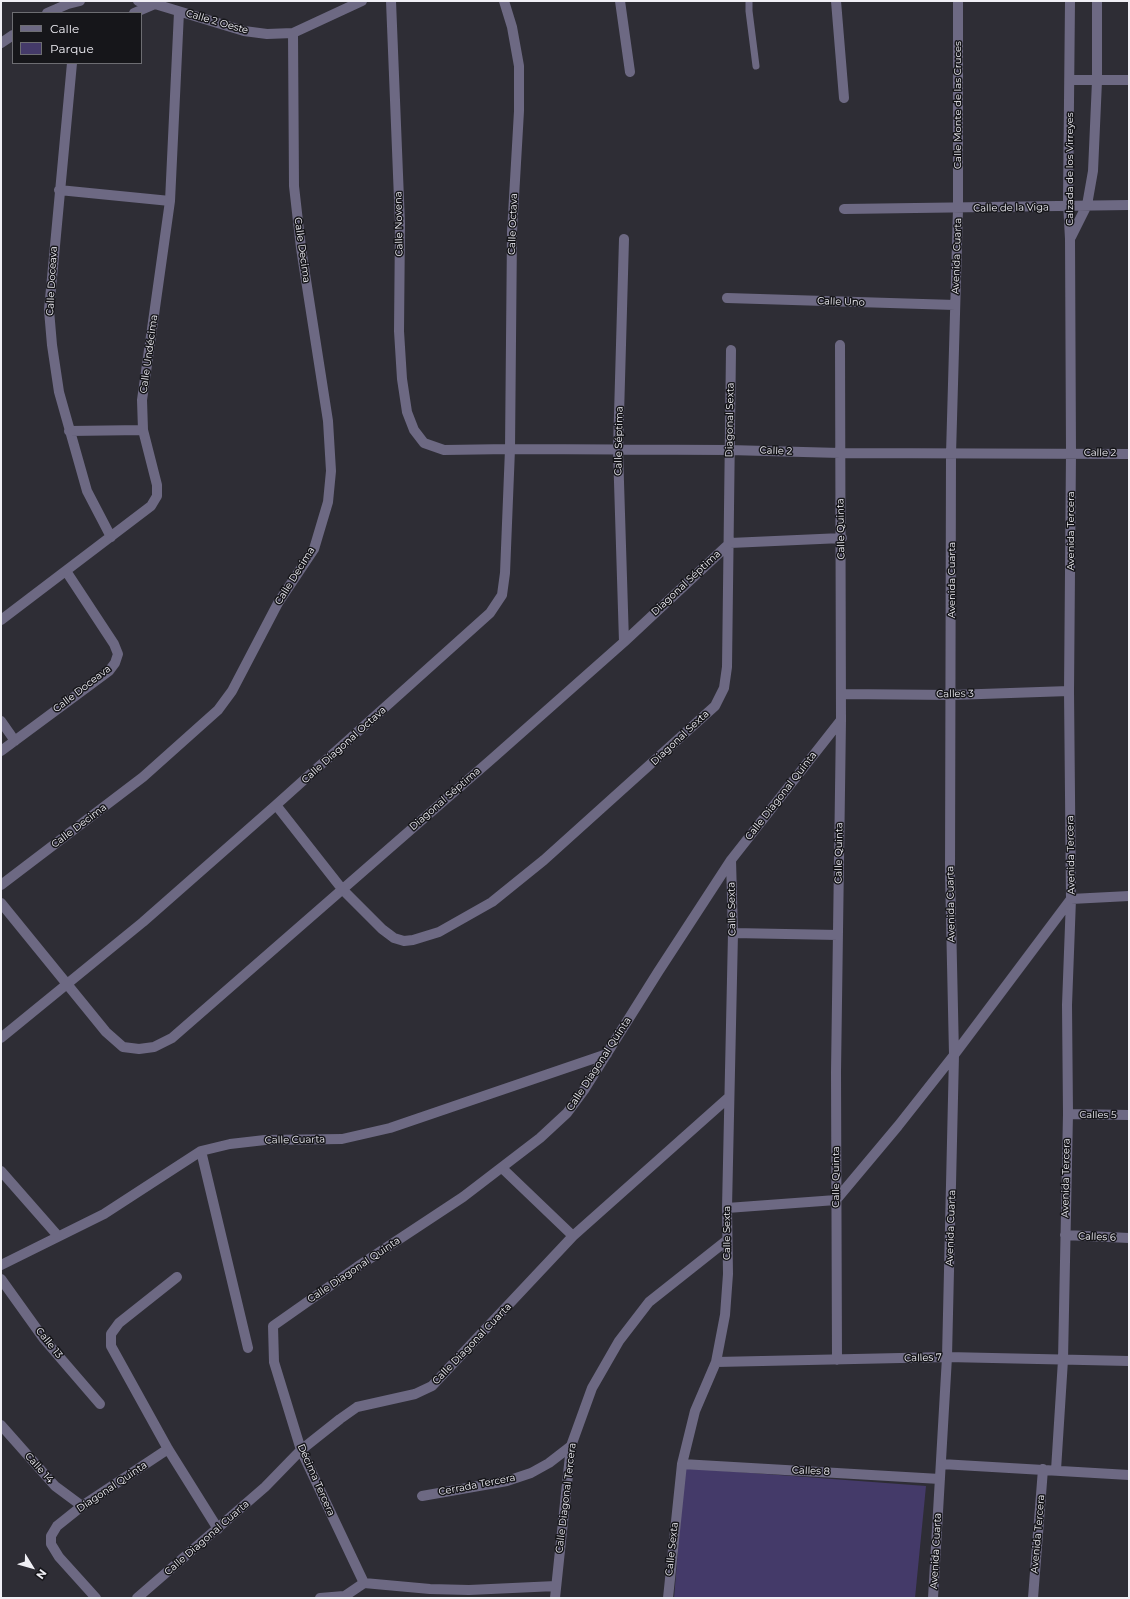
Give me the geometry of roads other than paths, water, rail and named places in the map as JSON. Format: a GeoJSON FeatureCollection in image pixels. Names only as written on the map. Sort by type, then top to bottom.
{"type":"FeatureCollection","features":[{"type":"Feature","properties":{"kind":"street"},"geometry":{"type":"LineString","coordinates":[[49,12],[68,4],[80,1]]}},
{"type":"Feature","properties":{"kind":"street","name":"Calle 2 Oeste"},"geometry":{"type":"LineString","coordinates":[[138,1],[155,4],[244,31],[267,34],[293,33],[362,1]]}},
{"type":"Feature","properties":{"kind":"street","name":"Calle Novena"},"geometry":{"type":"LineString","coordinates":[[391,1],[400,224],[400,355],[407,412],[414,430],[424,443]]}},
{"type":"Feature","properties":{"kind":"street","name":"Calle Octava"},"geometry":{"type":"LineString","coordinates":[[504,1],[512,27],[519,66],[520,111],[512,232],[510,448]]}},
{"type":"Feature","properties":{"kind":"street"},"geometry":{"type":"LineString","coordinates":[[620,1],[630,72]]}},
{"type":"Feature","properties":{"kind":"street"},"geometry":{"type":"LineString","coordinates":[[836,1],[844,98]]}},
{"type":"Feature","properties":{"kind":"street","name":"Calle Monte de las Cruces"},"geometry":{"type":"LineString","coordinates":[[958,1],[958,209]]}},
{"type":"Feature","properties":{"kind":"street","name":"Calzada de los Virreyes"},"geometry":{"type":"LineString","coordinates":[[1070,1],[1068,206],[1070,239]]}},
{"type":"Feature","properties":{"kind":"street","name":"Calzada de los Virreyes"},"geometry":{"type":"LineString","coordinates":[[1070,239],[1087,205],[1093,171],[1097,81],[1097,1]]}},
{"type":"Feature","properties":{"kind":"street"},"geometry":{"type":"LineString","coordinates":[[136,12],[155,4]]}},
{"type":"Feature","properties":{"kind":"street","name":"Calle Undécima"},"geometry":{"type":"LineString","coordinates":[[1,620],[151,506],[156,496],[157,485],[143,430],[142,400],[170,201],[180,12]]}},
{"type":"Feature","properties":{"kind":"street","name":"Calle Decima"},"geometry":{"type":"LineString","coordinates":[[1,885],[143,777],[218,710],[232,691],[253,647],[278,603],[314,549],[328,502],[331,471],[328,421],[301,248],[294,186],[293,33]]}},
{"type":"Feature","properties":{"kind":"street"},"geometry":{"type":"LineString","coordinates":[[1,43],[12,36]]}},
{"type":"Feature","properties":{"kind":"street","name":"Calle Doceava"},"geometry":{"type":"LineString","coordinates":[[72,64],[49,310],[52,345],[59,392],[87,491],[111,537]]}},
{"type":"Feature","properties":{"kind":"street"},"geometry":{"type":"LineString","coordinates":[[1070,80],[1129,80]]}},
{"type":"Feature","properties":{"kind":"street"},"geometry":{"type":"LineString","coordinates":[[59,190],[170,201]]}},
{"type":"Feature","properties":{"kind":"street","name":"Calle de la Viga"},"geometry":{"type":"LineString","coordinates":[[844,209],[958,209],[1087,205],[1129,206]]}},
{"type":"Feature","properties":{"kind":"street","name":"Avenida Cuarta"},"geometry":{"type":"LineString","coordinates":[[933,1598],[947,1357],[954,1055],[950,873],[952,695],[951,454],[958,209]]}},
{"type":"Feature","properties":{"kind":"street","name":"Calle Séptima"},"geometry":{"type":"LineString","coordinates":[[624,239],[618,450],[624,642]]}},
{"type":"Feature","properties":{"kind":"street","name":"Avenida Tercera"},"geometry":{"type":"LineString","coordinates":[[1056,1470],[1063,1360],[1068,1114],[1067,1006],[1071,899],[1069,691],[1071,452],[1070,239]]}},
{"type":"Feature","properties":{"kind":"street","name":"Calle Uno"},"geometry":{"type":"LineString","coordinates":[[727,298],[955,305]]}},
{"type":"Feature","properties":{"kind":"street","name":"Calle Quinta"},"geometry":{"type":"LineString","coordinates":[[838,1360],[836,1200],[842,538],[840,345]]}},
{"type":"Feature","properties":{"kind":"street","name":"Diagonal Sexta"},"geometry":{"type":"LineString","coordinates":[[276,805],[342,889],[394,938],[404,941],[413,940],[439,932],[492,902],[544,860],[714,706],[724,688],[727,667],[730,543],[729,450],[731,350]]}},
{"type":"Feature","properties":{"kind":"street"},"geometry":{"type":"LineString","coordinates":[[70,431],[143,430]]}},
{"type":"Feature","properties":{"kind":"street","name":"Calle 2"},"geometry":{"type":"LineString","coordinates":[[424,443],[444,450],[510,448],[729,450],[840,454],[1071,452],[1129,454]]}},
{"type":"Feature","properties":{"kind":"street","name":"Calle Diagonal Octava"},"geometry":{"type":"LineString","coordinates":[[1,1038],[143,922],[490,613],[502,595],[505,573],[510,448]]}},
{"type":"Feature","properties":{"kind":"street"},"geometry":{"type":"LineString","coordinates":[[730,543],[842,538]]}},
{"type":"Feature","properties":{"kind":"street","name":"Diagonal Séptima"},"geometry":{"type":"LineString","coordinates":[[67,983],[106,1032],[123,1047],[139,1049],[154,1047],[172,1038],[624,642],[730,543]]}},
{"type":"Feature","properties":{"kind":"street","name":"Calle Doceava"},"geometry":{"type":"LineString","coordinates":[[1,751],[109,671],[115,663],[118,654],[114,644],[66,571]]}},
{"type":"Feature","properties":{"kind":"street","name":"Calles 3"},"geometry":{"type":"LineString","coordinates":[[841,694],[952,695],[1069,691]]}},
{"type":"Feature","properties":{"kind":"street","name":"Calle Diagonal Quinta"},"geometry":{"type":"LineString","coordinates":[[273,1326],[357,1266],[463,1197],[540,1138],[567,1114],[731,860],[841,720]]}},
{"type":"Feature","properties":{"kind":"street"},"geometry":{"type":"LineString","coordinates":[[1,721],[15,741]]}},
{"type":"Feature","properties":{"kind":"street","name":"Calle Sexta"},"geometry":{"type":"LineString","coordinates":[[668,1598],[682,1464],[695,1411],[716,1362],[725,1308],[728,1274],[726,1240],[728,1098],[733,933],[731,860]]}},
{"type":"Feature","properties":{"kind":"street"},"geometry":{"type":"LineString","coordinates":[[727,1208],[836,1200],[898,1126],[954,1055],[1071,899],[1129,896]]}},
{"type":"Feature","properties":{"kind":"street"},"geometry":{"type":"LineString","coordinates":[[1,903],[67,983]]}},
{"type":"Feature","properties":{"kind":"street"},"geometry":{"type":"LineString","coordinates":[[733,933],[838,936]]}},
{"type":"Feature","properties":{"kind":"street","name":"Calle Cuarta"},"geometry":{"type":"LineString","coordinates":[[1,1265],[104,1214],[202,1151],[230,1144],[265,1140],[342,1139],[390,1128],[607,1054]]}},
{"type":"Feature","properties":{"kind":"street","name":"Calle Diagonal Cuarta"},"geometry":{"type":"LineString","coordinates":[[137,1598],[265,1487],[301,1450],[340,1419],[357,1407],[415,1394],[432,1386],[573,1236],[728,1098]]}},
{"type":"Feature","properties":{"kind":"street","name":"Calles 5"},"geometry":{"type":"LineString","coordinates":[[1068,1114],[1129,1115]]}},
{"type":"Feature","properties":{"kind":"street"},"geometry":{"type":"LineString","coordinates":[[202,1151],[248,1348]]}},
{"type":"Feature","properties":{"kind":"street"},"geometry":{"type":"LineString","coordinates":[[502,1168],[573,1236]]}},
{"type":"Feature","properties":{"kind":"street"},"geometry":{"type":"LineString","coordinates":[[1,1171],[58,1236]]}},
{"type":"Feature","properties":{"kind":"street","name":"Calles 6"},"geometry":{"type":"LineString","coordinates":[[1065,1235],[1129,1238]]}},
{"type":"Feature","properties":{"kind":"street","name":"Calle Diagonal Tercera"},"geometry":{"type":"LineString","coordinates":[[555,1598],[571,1446],[592,1388],[628,1330],[649,1302],[726,1240]]}},
{"type":"Feature","properties":{"kind":"street"},"geometry":{"type":"LineString","coordinates":[[177,1277],[119,1322],[111,1334],[111,1346],[168,1449],[218,1529]]}},
{"type":"Feature","properties":{"kind":"street","name":"Calle 13"},"geometry":{"type":"LineString","coordinates":[[1,1279],[44,1338],[100,1404]]}},
{"type":"Feature","properties":{"kind":"street","name":"Décima Tercera"},"geometry":{"type":"LineString","coordinates":[[273,1326],[274,1362],[301,1450],[364,1583]]}},
{"type":"Feature","properties":{"kind":"street","name":"Calles 7"},"geometry":{"type":"LineString","coordinates":[[716,1362],[947,1357],[1129,1361]]}},
{"type":"Feature","properties":{"kind":"street","name":"Calle 14"},"geometry":{"type":"LineString","coordinates":[[1,1425],[55,1486],[82,1506]]}},
{"type":"Feature","properties":{"kind":"street","name":"Cerrada Tercera"},"geometry":{"type":"LineString","coordinates":[[422,1496],[507,1481],[531,1473],[549,1463],[571,1446]]}},
{"type":"Feature","properties":{"kind":"street","name":"Diagonal Quinta"},"geometry":{"type":"LineString","coordinates":[[96,1598],[59,1557],[50,1544],[51,1536],[57,1526],[82,1506],[168,1449]]}},
{"type":"Feature","properties":{"kind":"street","name":"Calles 8"},"geometry":{"type":"LineString","coordinates":[[682,1464],[940,1479]]}},
{"type":"Feature","properties":{"kind":"street"},"geometry":{"type":"LineString","coordinates":[[941,1464],[1129,1475]]}},
{"type":"Feature","properties":{"kind":"street","name":"Avenida Tercera"},"geometry":{"type":"LineString","coordinates":[[1033,1598],[1043,1470]]}},
{"type":"Feature","properties":{"kind":"street"},"geometry":{"type":"LineString","coordinates":[[320,1598],[343,1597],[364,1583],[430,1589],[462,1590],[556,1586]]}},
{"type":"Feature","properties":{"kind":"lane"},"geometry":{"type":"LineString","coordinates":[[749,1],[756,66]]}}]}
